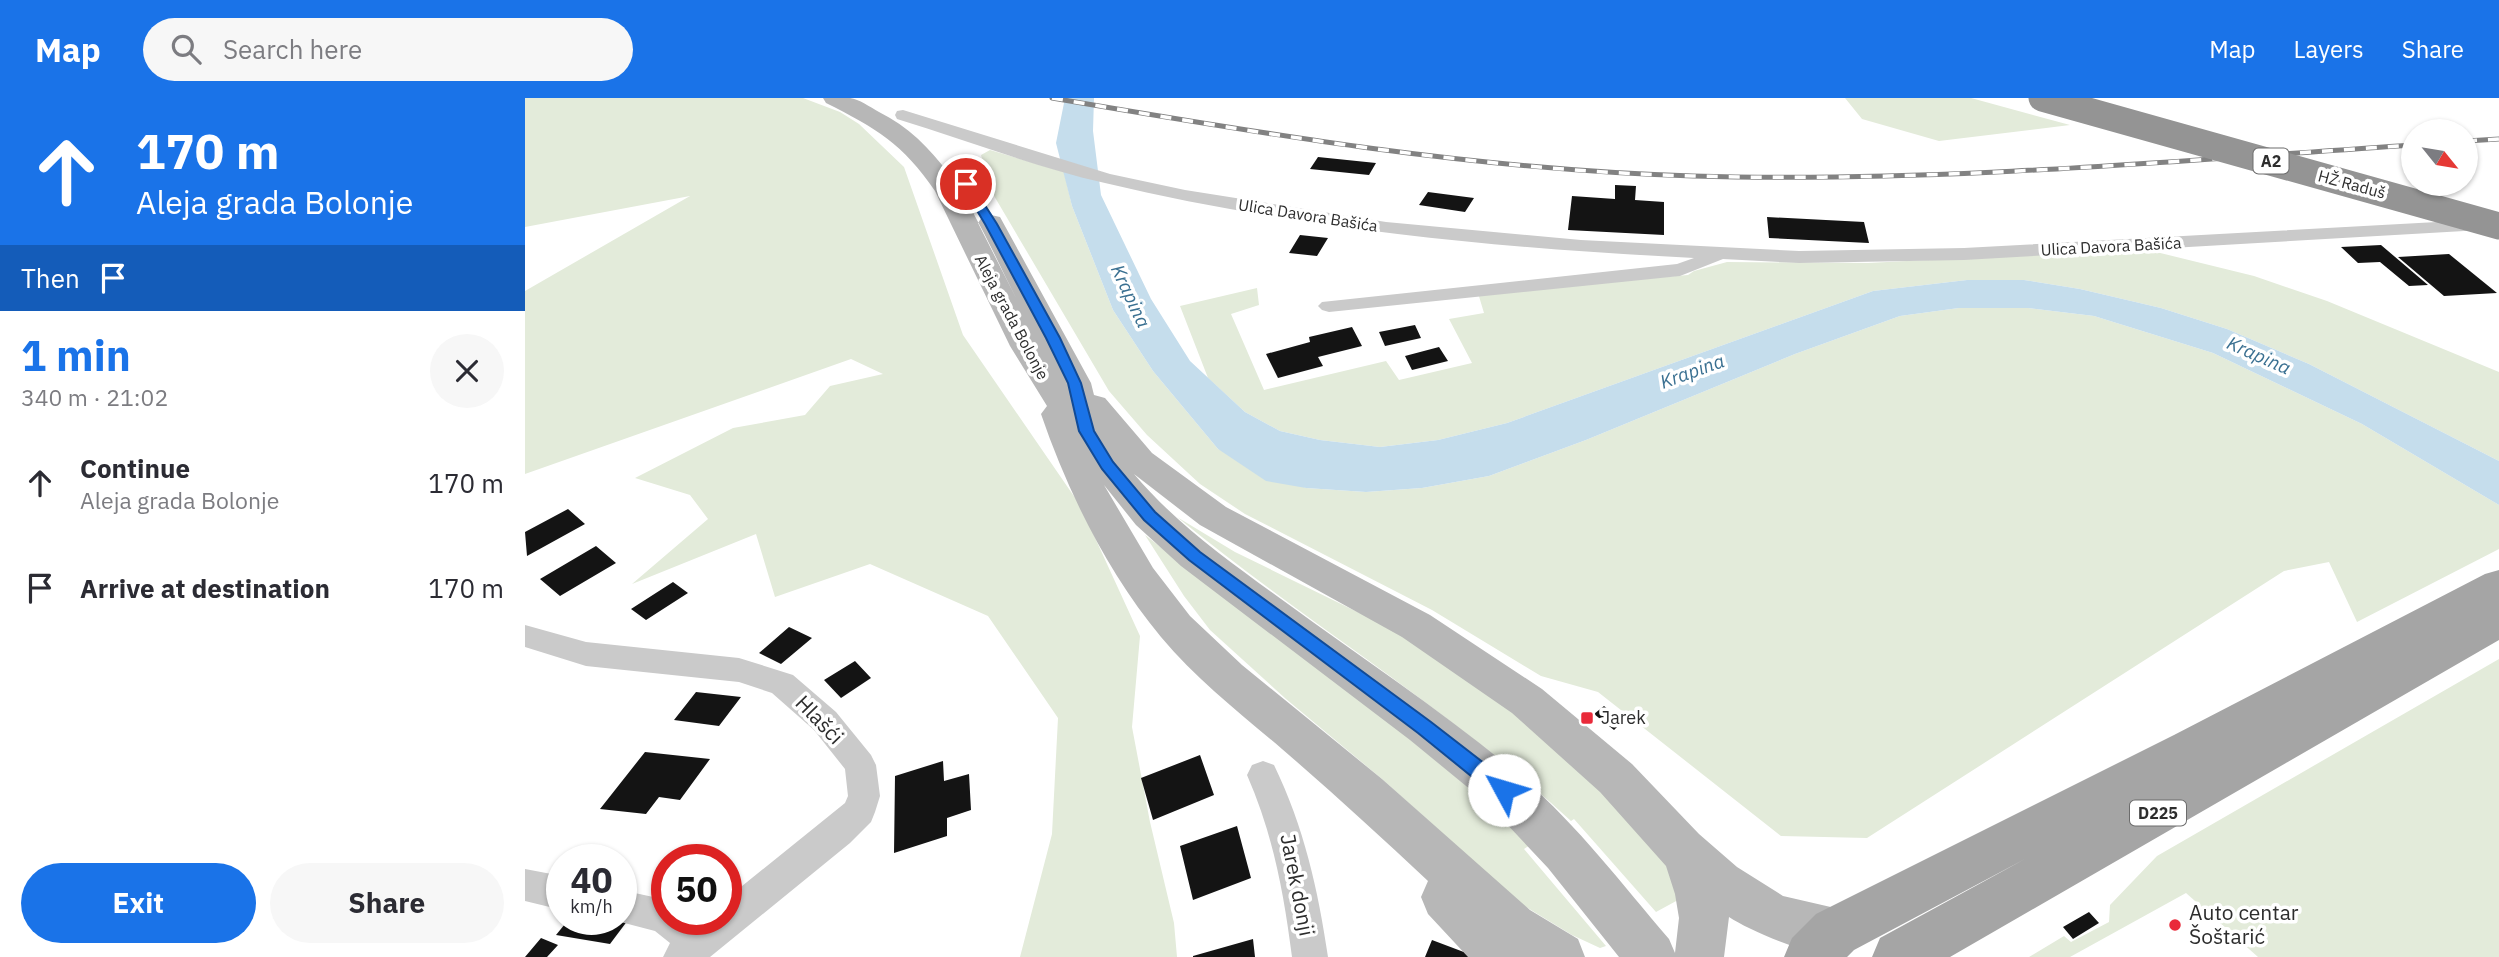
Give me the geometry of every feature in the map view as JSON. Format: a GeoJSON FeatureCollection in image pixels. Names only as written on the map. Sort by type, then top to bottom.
{"type":"FeatureCollection","features":[{"type":"Feature","properties":{"kind":"highway","name":"HŽ Raduš"},"geometry":{"type":"LineString","coordinates":[[2042,98],[2499,225]]}},
{"type":"Feature","properties":{"kind":"highway","name":"HŽ Raduš"},"geometry":{"type":"LineString","coordinates":[[2092,98],[2499,211]]}},
{"type":"Feature","properties":{"kind":"main road","name":"Aleja grada Bolonje"},"geometry":{"type":"LineString","coordinates":[[834,98],[881,122],[903,138],[930,165],[948,191],[1025,346],[1064,388]]}},
{"type":"Feature","properties":{"kind":"main road","name":"Aleja grada Bolonje"},"geometry":{"type":"LineString","coordinates":[[872,98],[904,115],[927,134],[966,184],[991,224],[1064,388],[1087,431],[1108,466],[1149,516],[1205,564],[1425,727],[1504,790],[1565,852],[1651,957]]}},
{"type":"Feature","properties":{"kind":"main road"},"geometry":{"type":"LineString","coordinates":[[1064,388],[1061,428],[1101,514],[1139,578],[1175,627],[1227,677],[1421,842],[1512,927],[1560,957]]}},
{"type":"Feature","properties":{"kind":"main road"},"geometry":{"type":"LineString","coordinates":[[1064,388],[1140,461],[1177,491],[1223,522],[1416,625],[1477,665],[1536,709],[1616,778],[1682,850],[1720,883],[1823,945]]}},
{"type":"Feature","properties":{"kind":"main road","name":"D225"},"geometry":{"type":"LineString","coordinates":[[1899,957],[2401,656],[2499,585]]}},
{"type":"Feature","properties":{"kind":"main road","name":"D225"},"geometry":{"type":"LineString","coordinates":[[1823,945],[2401,656],[2499,620]]}},
{"type":"Feature","properties":{"kind":"main road"},"geometry":{"type":"LineString","coordinates":[[1421,842],[1435,881],[1446,898],[1502,957]]}},
{"type":"Feature","properties":{"kind":"main road"},"geometry":{"type":"LineString","coordinates":[[1682,850],[1702,895],[1705,922],[1699,957]]}},
{"type":"Feature","properties":{"kind":"main road"},"geometry":{"type":"LineString","coordinates":[[1789,957],[1823,945]]}},
{"type":"Feature","properties":{"kind":"street","name":"Ulica Davora Bašića"},"geometry":{"type":"LineString","coordinates":[[904,115],[1000,147],[1147,188],[1386,228],[1581,246],[1799,257],[1964,254],[2499,225]]}},
{"type":"Feature","properties":{"kind":"street","name":"Ulica Davora Bašića"},"geometry":{"type":"LineString","coordinates":[[1329,306],[1680,270],[1724,253]]}},
{"type":"Feature","properties":{"kind":"street","name":"Hlašći"},"geometry":{"type":"LineString","coordinates":[[525,636],[586,653],[739,670],[782,684],[825,721],[860,765],[865,796],[859,812],[822,845],[689,949],[663,916],[637,910]]}},
{"type":"Feature","properties":{"kind":"street","name":"Jarek donji"},"geometry":{"type":"LineString","coordinates":[[1263,775],[1280,809],[1293,850],[1310,957]]}},
{"type":"Feature","properties":{"kind":"street"},"geometry":{"type":"LineString","coordinates":[[525,885],[546,890]]}},
{"type":"Feature","properties":{"kind":"green space"},"geometry":{"type":"Polygon","coordinates":[[[525,98],[803,98],[840,112],[859,124],[904,167],[963,335],[1080,505],[1140,636],[1132,727],[1150,822],[1174,923],[1177,957],[1020,957],[1052,834],[1058,718],[988,616],[870,564],[775,597],[756,534],[632,584],[708,519],[690,495],[635,478],[733,428],[805,415],[830,386],[883,374],[851,359],[525,474],[525,291],[690,196],[525,227],[525,98]]]}},
{"type":"Feature","properties":{"kind":"green space"},"geometry":{"type":"Polygon","coordinates":[[[1845,98],[1971,98],[2070,125],[1939,141],[1862,119],[1845,98]]]}},
{"type":"Feature","properties":{"kind":"green space"},"geometry":{"type":"Polygon","coordinates":[[[990,150],[1064,172],[1072,206],[1113,310],[1153,371],[1218,449],[1306,488],[1366,492],[1422,488],[1489,476],[1586,440],[1795,354],[1900,316],[1959,308],[2028,308],[2094,316],[2213,353],[2362,424],[2499,505],[2499,549],[2357,622],[2329,562],[2284,571],[1867,838],[1781,836],[1598,692],[1541,676],[1432,610],[1245,514],[1200,484],[1147,435],[1109,391],[990,189],[981,155],[990,150]]]}},
{"type":"Feature","properties":{"kind":"green space"},"geometry":{"type":"Polygon","coordinates":[[[2144,249],[2254,276],[2327,301],[2499,372],[2499,461],[2309,364],[2227,329],[2161,308],[2080,289],[2024,280],[1967,280],[1873,291],[1507,423],[1438,440],[1380,447],[1320,440],[1280,431],[1245,412],[1208,378],[1180,306],[1257,288],[1259,305],[1231,314],[1264,390],[1386,361],[1399,380],[1472,363],[1449,319],[1484,313],[1478,293],[1688,275],[1727,262],[1868,263],[2144,249]]]}},
{"type":"Feature","properties":{"kind":"green space"},"geometry":{"type":"Polygon","coordinates":[[[1177,517],[1235,552],[1380,623],[1432,654],[1515,710],[1587,771],[1670,866],[1678,900],[1656,912],[1574,819],[1571,821],[1476,741],[1177,517]]]}},
{"type":"Feature","properties":{"kind":"green space"},"geometry":{"type":"Polygon","coordinates":[[[1145,535],[1476,793],[1530,845],[1524,849],[1606,946],[1600,948],[1572,935],[1521,904],[1382,779],[1286,699],[1210,630],[1184,596],[1145,535]]]}},
{"type":"Feature","properties":{"kind":"green space"},"geometry":{"type":"Polygon","coordinates":[[[2499,659],[2499,957],[2258,957],[2186,893],[2070,957],[2029,957],[2064,936],[2071,942],[2109,922],[2110,905],[2157,856],[2499,659]]]}},
{"type":"Feature","properties":{"kind":"water","name":"Krapina"},"geometry":{"type":"Polygon","coordinates":[[[1065,98],[1094,98],[1093,131],[1101,195],[1151,299],[1190,361],[1245,412],[1280,431],[1320,440],[1380,447],[1438,440],[1507,423],[1873,291],[1967,280],[2024,280],[2080,289],[2161,308],[2227,329],[2309,364],[2499,461],[2499,505],[2362,424],[2213,353],[2094,316],[2028,308],[1959,308],[1900,316],[1795,354],[1586,440],[1489,476],[1422,488],[1366,492],[1306,488],[1266,481],[1218,449],[1153,371],[1113,310],[1072,206],[1056,143],[1065,98]]]}},
{"type":"Feature","properties":{"kind":"building"},"geometry":{"type":"Polygon","coordinates":[[[1318,157],[1376,163],[1369,175],[1310,169],[1318,157]]]}},
{"type":"Feature","properties":{"kind":"building"},"geometry":{"type":"Polygon","coordinates":[[[1615,185],[1636,186],[1635,200],[1664,202],[1664,235],[1568,230],[1572,196],[1615,199],[1615,185]]]}},
{"type":"Feature","properties":{"kind":"building"},"geometry":{"type":"Polygon","coordinates":[[[1428,192],[1474,198],[1465,212],[1419,205],[1428,192]]]}},
{"type":"Feature","properties":{"kind":"building"},"geometry":{"type":"Polygon","coordinates":[[[1767,217],[1864,222],[1869,243],[1769,238],[1767,217]]]}},
{"type":"Feature","properties":{"kind":"building"},"geometry":{"type":"Polygon","coordinates":[[[1300,235],[1328,238],[1317,256],[1289,253],[1300,235]]]}},
{"type":"Feature","properties":{"kind":"building"},"geometry":{"type":"Polygon","coordinates":[[[2381,245],[2428,285],[2409,286],[2380,262],[2358,263],[2341,247],[2381,245]]]}},
{"type":"Feature","properties":{"kind":"building"},"geometry":{"type":"Polygon","coordinates":[[[2449,254],[2497,293],[2444,296],[2398,257],[2449,254]]]}},
{"type":"Feature","properties":{"kind":"building"},"geometry":{"type":"Polygon","coordinates":[[[1415,325],[1421,338],[1385,346],[1379,332],[1415,325]]]}},
{"type":"Feature","properties":{"kind":"building"},"geometry":{"type":"Polygon","coordinates":[[[1352,327],[1362,346],[1318,357],[1323,366],[1278,378],[1266,354],[1310,342],[1309,337],[1352,327]]]}},
{"type":"Feature","properties":{"kind":"building"},"geometry":{"type":"Polygon","coordinates":[[[1439,347],[1448,361],[1412,370],[1405,356],[1439,347]]]}},
{"type":"Feature","properties":{"kind":"building"},"geometry":{"type":"Polygon","coordinates":[[[568,509],[585,524],[527,556],[525,532],[568,509]]]}},
{"type":"Feature","properties":{"kind":"building"},"geometry":{"type":"Polygon","coordinates":[[[596,546],[616,563],[560,596],[540,579],[596,546]]]}},
{"type":"Feature","properties":{"kind":"building"},"geometry":{"type":"Polygon","coordinates":[[[673,582],[688,593],[646,620],[631,609],[673,582]]]}},
{"type":"Feature","properties":{"kind":"building"},"geometry":{"type":"Polygon","coordinates":[[[789,627],[812,638],[781,664],[759,653],[789,627]]]}},
{"type":"Feature","properties":{"kind":"building"},"geometry":{"type":"Polygon","coordinates":[[[855,661],[871,678],[841,698],[824,680],[855,661]]]}},
{"type":"Feature","properties":{"kind":"building"},"geometry":{"type":"Polygon","coordinates":[[[696,692],[741,697],[719,726],[674,720],[696,692]]]}},
{"type":"Feature","properties":{"kind":"building"},"geometry":{"type":"Polygon","coordinates":[[[1604,706],[1623,721],[1614,730],[1594,714],[1604,706]]]}},
{"type":"Feature","properties":{"kind":"building"},"geometry":{"type":"Polygon","coordinates":[[[645,752],[710,759],[680,800],[659,797],[646,814],[600,809],[645,752]]]}},
{"type":"Feature","properties":{"kind":"building"},"geometry":{"type":"Polygon","coordinates":[[[1200,755],[1214,795],[1153,820],[1141,778],[1200,755]]]}},
{"type":"Feature","properties":{"kind":"building"},"geometry":{"type":"Polygon","coordinates":[[[943,761],[944,781],[969,774],[971,810],[947,818],[947,836],[894,853],[895,776],[943,761]]]}},
{"type":"Feature","properties":{"kind":"building"},"geometry":{"type":"Polygon","coordinates":[[[1237,826],[1251,878],[1193,900],[1180,846],[1237,826]]]}},
{"type":"Feature","properties":{"kind":"building"},"geometry":{"type":"Polygon","coordinates":[[[2089,912],[2099,923],[2073,939],[2063,927],[2089,912]]]}},
{"type":"Feature","properties":{"kind":"building"},"geometry":{"type":"Polygon","coordinates":[[[556,935],[617,935],[610,944],[556,935]]]}},
{"type":"Feature","properties":{"kind":"building"},"geometry":{"type":"Polygon","coordinates":[[[541,938],[558,945],[547,957],[525,957],[541,938]]]}},
{"type":"Feature","properties":{"kind":"building"},"geometry":{"type":"Polygon","coordinates":[[[1253,939],[1255,957],[1193,957],[1193,956],[1253,939]]]}},
{"type":"Feature","properties":{"kind":"building"},"geometry":{"type":"Polygon","coordinates":[[[1432,940],[1477,957],[1425,957],[1432,940]]]}},
{"type":"Feature","properties":{"kind":"railway"},"geometry":{"type":"LineString","coordinates":[[1052,98],[1211,125],[1451,158],[1693,176],[1963,173],[2143,164],[2401,146]]}},
{"type":"Feature","properties":{"kind":"railway"},"geometry":{"type":"LineString","coordinates":[[2478,140],[2499,139]]}},
{"type":"Feature","properties":{"kind":"place","name":"Jarek"},"geometry":{"type":"Point","coordinates":[1587,718]}},
{"type":"Feature","properties":{"kind":"place","name":"Auto centar Šoštarić"},"geometry":{"type":"Point","coordinates":[2175,925]}},
{"type":"Feature","properties":{"kind":"route"},"geometry":{"type":"LineString","coordinates":[[966,184],[1053,338],[1075,383],[1087,431],[1108,466],[1149,516],[1195,556],[1425,727],[1504,790]]}}]}
